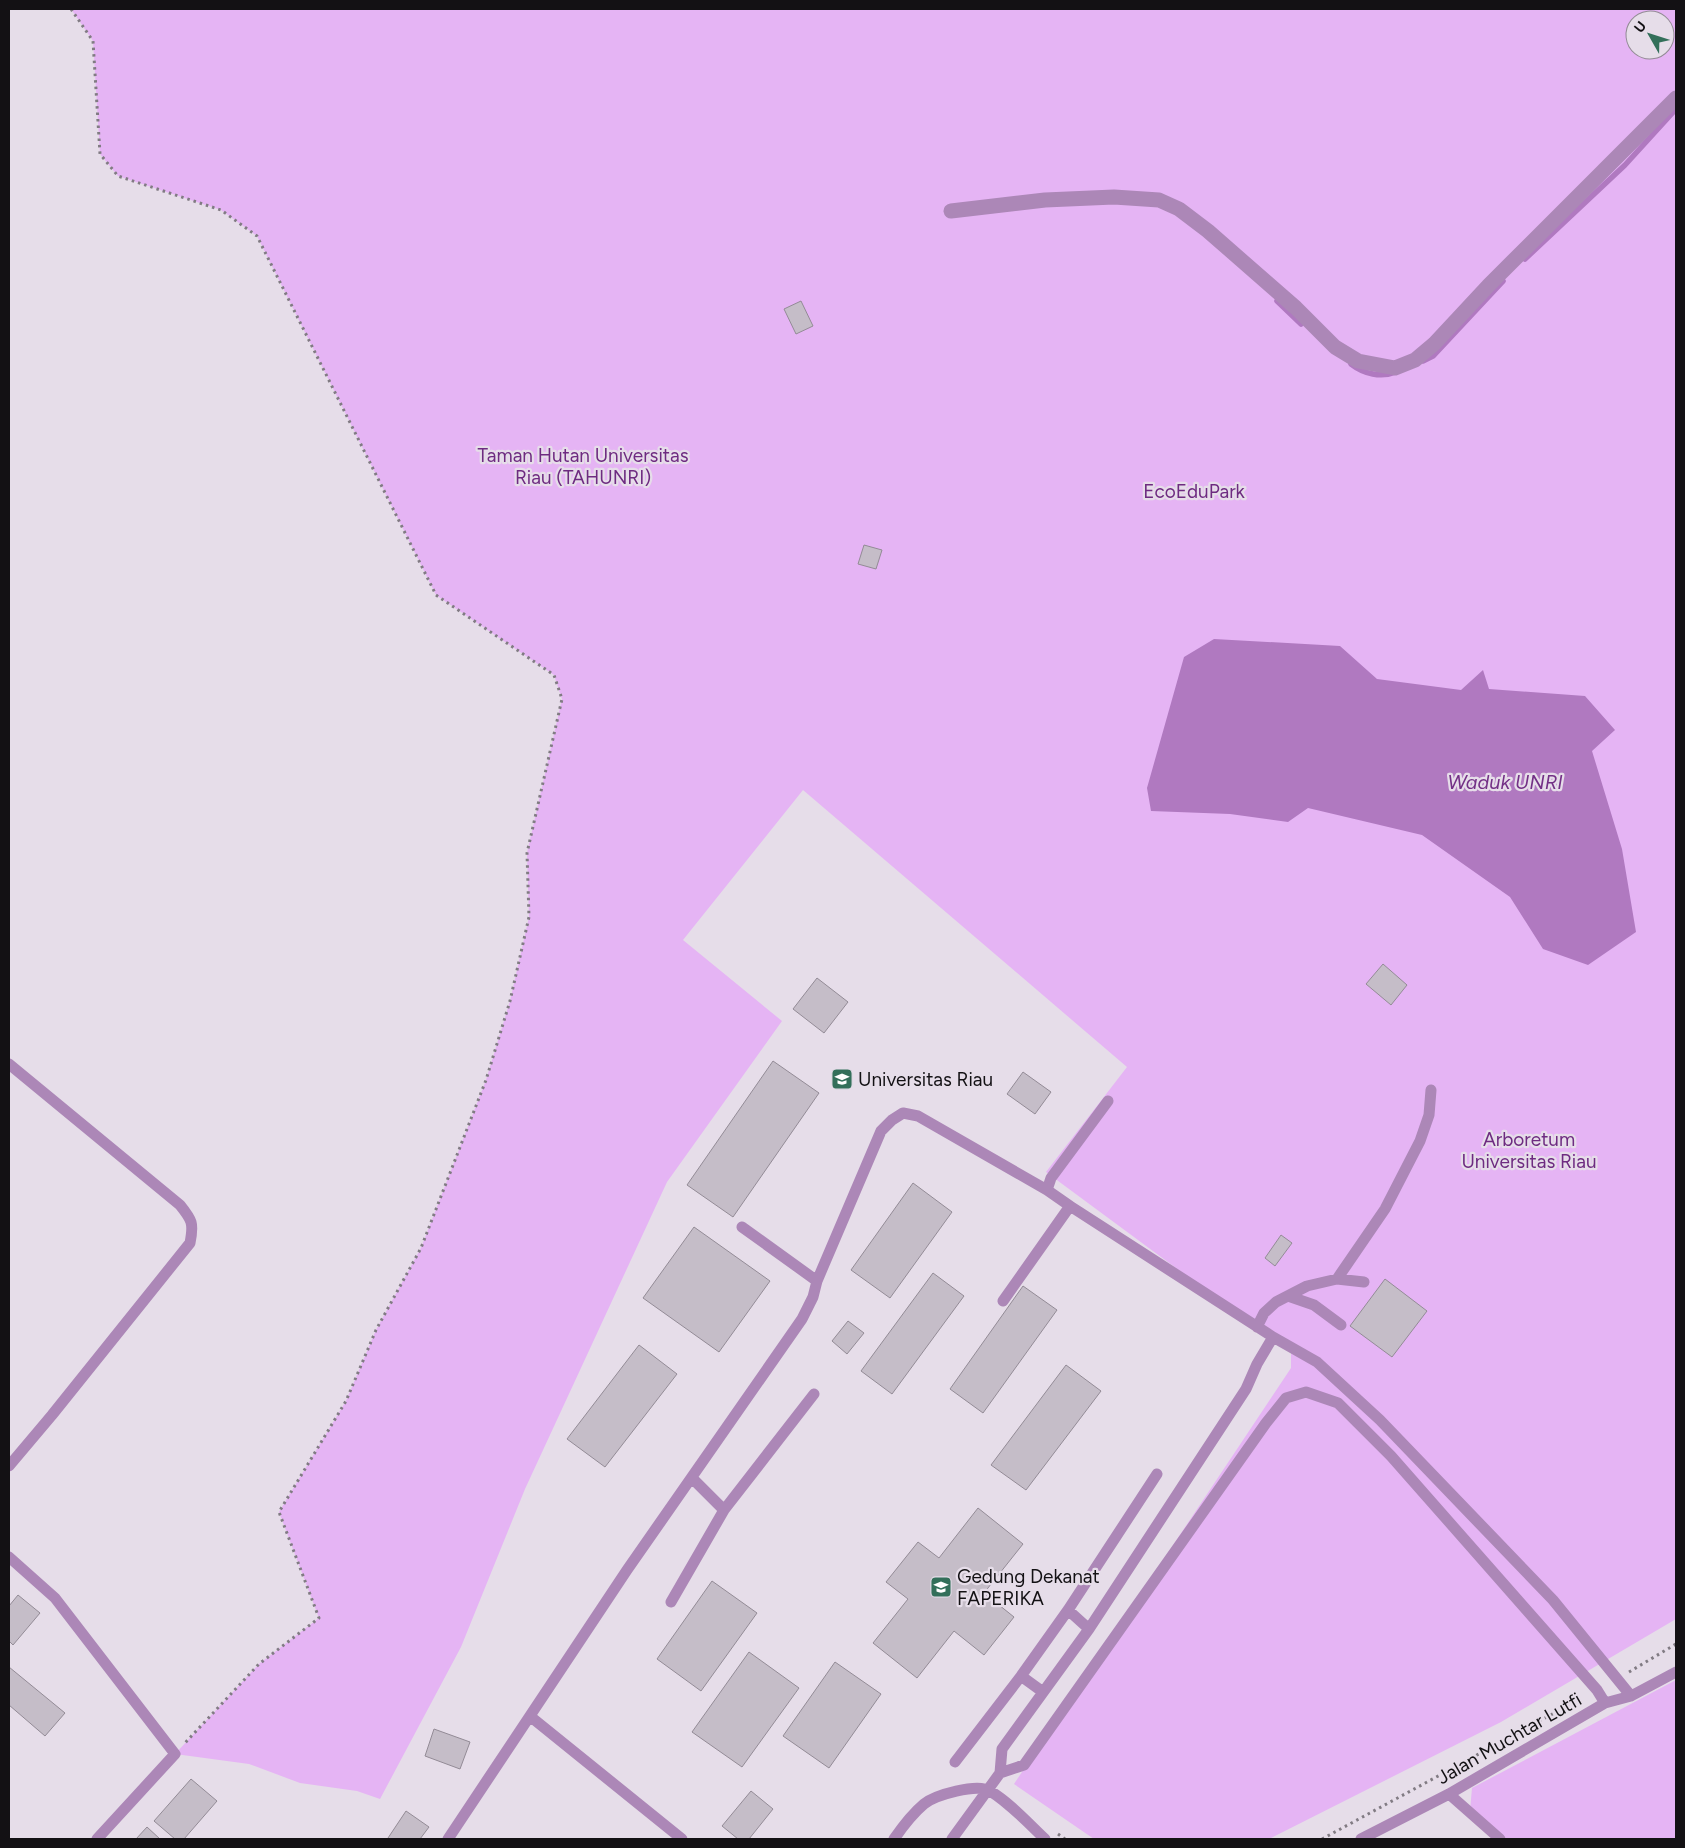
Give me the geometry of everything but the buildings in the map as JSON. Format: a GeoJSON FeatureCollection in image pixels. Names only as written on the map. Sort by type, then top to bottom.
{"type":"FeatureCollection","features":[{"type":"Feature","properties":{"kind":"street"},"geometry":{"type":"LineString","coordinates":[[951,211],[1045,200],[1114,196],[1159,200],[1179,209],[1208,230],[1296,308],[1335,347],[1358,361],[1395,368],[1415,360],[1434,344],[1488,286],[1676,98]]}},
{"type":"Feature","properties":{"kind":"lane"},"geometry":{"type":"LineString","coordinates":[[9,1064],[180,1205],[192,1220],[193,1229],[190,1243],[9,1466]]}},
{"type":"Feature","properties":{"kind":"lane"},"geometry":{"type":"LineString","coordinates":[[1337,1279],[1385,1209],[1420,1141],[1430,1115],[1431,1090]]}},
{"type":"Feature","properties":{"kind":"lane"},"geometry":{"type":"LineString","coordinates":[[1048,1190],[1056,1169],[1108,1100]]}},
{"type":"Feature","properties":{"kind":"lane"},"geometry":{"type":"LineString","coordinates":[[448,1839],[531,1717],[627,1570],[802,1319],[813,1297],[817,1281],[881,1131],[903,1113],[918,1116],[1048,1190],[1257,1327],[1317,1362],[1380,1420],[1553,1600],[1616,1680],[1631,1696]]}},
{"type":"Feature","properties":{"kind":"lane"},"geometry":{"type":"LineString","coordinates":[[1003,1301],[1070,1206]]}},
{"type":"Feature","properties":{"kind":"lane"},"geometry":{"type":"LineString","coordinates":[[742,1227],[817,1281]]}},
{"type":"Feature","properties":{"kind":"lane"},"geometry":{"type":"LineString","coordinates":[[1257,1327],[1264,1313],[1276,1302],[1307,1286],[1337,1279],[1364,1282]]}},
{"type":"Feature","properties":{"kind":"lane"},"geometry":{"type":"LineString","coordinates":[[1288,1296],[1314,1305],[1341,1325]]}},
{"type":"Feature","properties":{"kind":"lane"},"geometry":{"type":"LineString","coordinates":[[952,1839],[1000,1772],[1002,1749],[1089,1629],[1246,1389],[1257,1364],[1273,1337]]}},
{"type":"Feature","properties":{"kind":"lane"},"geometry":{"type":"LineString","coordinates":[[1000,1772],[1024,1765],[1266,1423],[1286,1398],[1306,1392],[1338,1403],[1391,1456],[1597,1690],[1605,1703]]}},
{"type":"Feature","properties":{"kind":"lane"},"geometry":{"type":"LineString","coordinates":[[671,1602],[724,1510],[814,1394]]}},
{"type":"Feature","properties":{"kind":"lane"},"geometry":{"type":"LineString","coordinates":[[955,1762],[1021,1676],[1068,1610],[1157,1474]]}},
{"type":"Feature","properties":{"kind":"lane"},"geometry":{"type":"LineString","coordinates":[[692,1478],[724,1510]]}},
{"type":"Feature","properties":{"kind":"lane"},"geometry":{"type":"LineString","coordinates":[[9,1557],[55,1598],[175,1754],[96,1839]]}},
{"type":"Feature","properties":{"kind":"lane"},"geometry":{"type":"LineString","coordinates":[[1068,1610],[1089,1629]]}},
{"type":"Feature","properties":{"kind":"lane","name":"Jalan Muchtar Lutfi"},"geometry":{"type":"LineString","coordinates":[[1361,1839],[1449,1794],[1605,1703],[1631,1696],[1676,1672]]}},
{"type":"Feature","properties":{"kind":"lane"},"geometry":{"type":"LineString","coordinates":[[1021,1676],[1043,1692]]}},
{"type":"Feature","properties":{"kind":"lane"},"geometry":{"type":"LineString","coordinates":[[531,1717],[682,1839]]}},
{"type":"Feature","properties":{"kind":"lane"},"geometry":{"type":"LineString","coordinates":[[894,1839],[909,1818],[926,1802],[972,1788],[988,1790],[1045,1839]]}},
{"type":"Feature","properties":{"kind":"lane"},"geometry":{"type":"LineString","coordinates":[[1449,1794],[1500,1839]]}},
{"type":"Feature","properties":{"kind":"path"},"geometry":{"type":"LineString","coordinates":[[71,9],[93,41],[100,154],[118,176],[221,210],[257,236],[436,595],[554,675],[562,699],[527,853],[529,917],[510,1001],[486,1080],[421,1248],[376,1330],[346,1401],[278,1512],[319,1618],[259,1664],[175,1754]]}},
{"type":"Feature","properties":{"kind":"path"},"geometry":{"type":"LineString","coordinates":[[1616,1680],[1676,1644]]}},
{"type":"Feature","properties":{"kind":"path"},"geometry":{"type":"LineString","coordinates":[[1322,1839],[1572,1703]]}},
{"type":"Feature","properties":{"kind":"green space","name":"EcoEduPark"},"geometry":{"type":"Polygon","coordinates":[[[71,9],[1676,9],[1676,1619],[1501,1722],[1269,1839],[1094,1839],[1014,1784],[1291,1368],[1291,1353],[1046,1172],[1127,1067],[803,790],[683,940],[782,1021],[667,1182],[525,1489],[461,1647],[380,1799],[357,1791],[300,1783],[249,1764],[175,1754],[259,1664],[319,1618],[279,1512],[346,1401],[376,1330],[421,1248],[486,1080],[510,1001],[529,917],[527,853],[562,699],[554,675],[436,595],[257,236],[221,210],[118,176],[100,154],[93,41],[71,9]]]}},
{"type":"Feature","properties":{"kind":"green space"},"geometry":{"type":"Polygon","coordinates":[[[1676,1680],[1676,1839],[1502,1839],[1470,1811],[1472,1788],[1676,1680]]]}},
{"type":"Feature","properties":{"kind":"water","name":"Waduk UNRI"},"geometry":{"type":"Polygon","coordinates":[[[1214,639],[1340,646],[1377,679],[1461,690],[1483,670],[1489,689],[1585,696],[1615,730],[1592,751],[1622,849],[1636,932],[1588,965],[1543,949],[1510,897],[1422,835],[1308,808],[1288,822],[1230,814],[1151,811],[1147,788],[1184,657],[1214,639]]]}},
{"type":"Feature","properties":{"kind":"waterway"},"geometry":{"type":"LineString","coordinates":[[1525,259],[1625,165],[1676,109]]}},
{"type":"Feature","properties":{"kind":"waterway"},"geometry":{"type":"LineString","coordinates":[[1423,361],[1433,356],[1503,281]]}},
{"type":"Feature","properties":{"kind":"waterway"},"geometry":{"type":"LineString","coordinates":[[1277,301],[1301,324]]}},
{"type":"Feature","properties":{"kind":"waterway"},"geometry":{"type":"LineString","coordinates":[[1351,364],[1373,374],[1384,375],[1396,372]]}},
{"type":"Feature","properties":{"kind":"place","name":"Universitas Riau"},"geometry":{"type":"Point","coordinates":[842,1079]}},
{"type":"Feature","properties":{"kind":"place","name":"Gedung Dekanat FAPERIKA"},"geometry":{"type":"Point","coordinates":[941,1587]}},
{"type":"Feature","properties":{"kind":"park label","name":"Taman Hutan Universitas Riau (TAHUNRI)"},"geometry":{"type":"Point","coordinates":[583,466]}},
{"type":"Feature","properties":{"kind":"park label","name":"Arboretum Universitas Riau"},"geometry":{"type":"Point","coordinates":[1529,1150]}}]}
